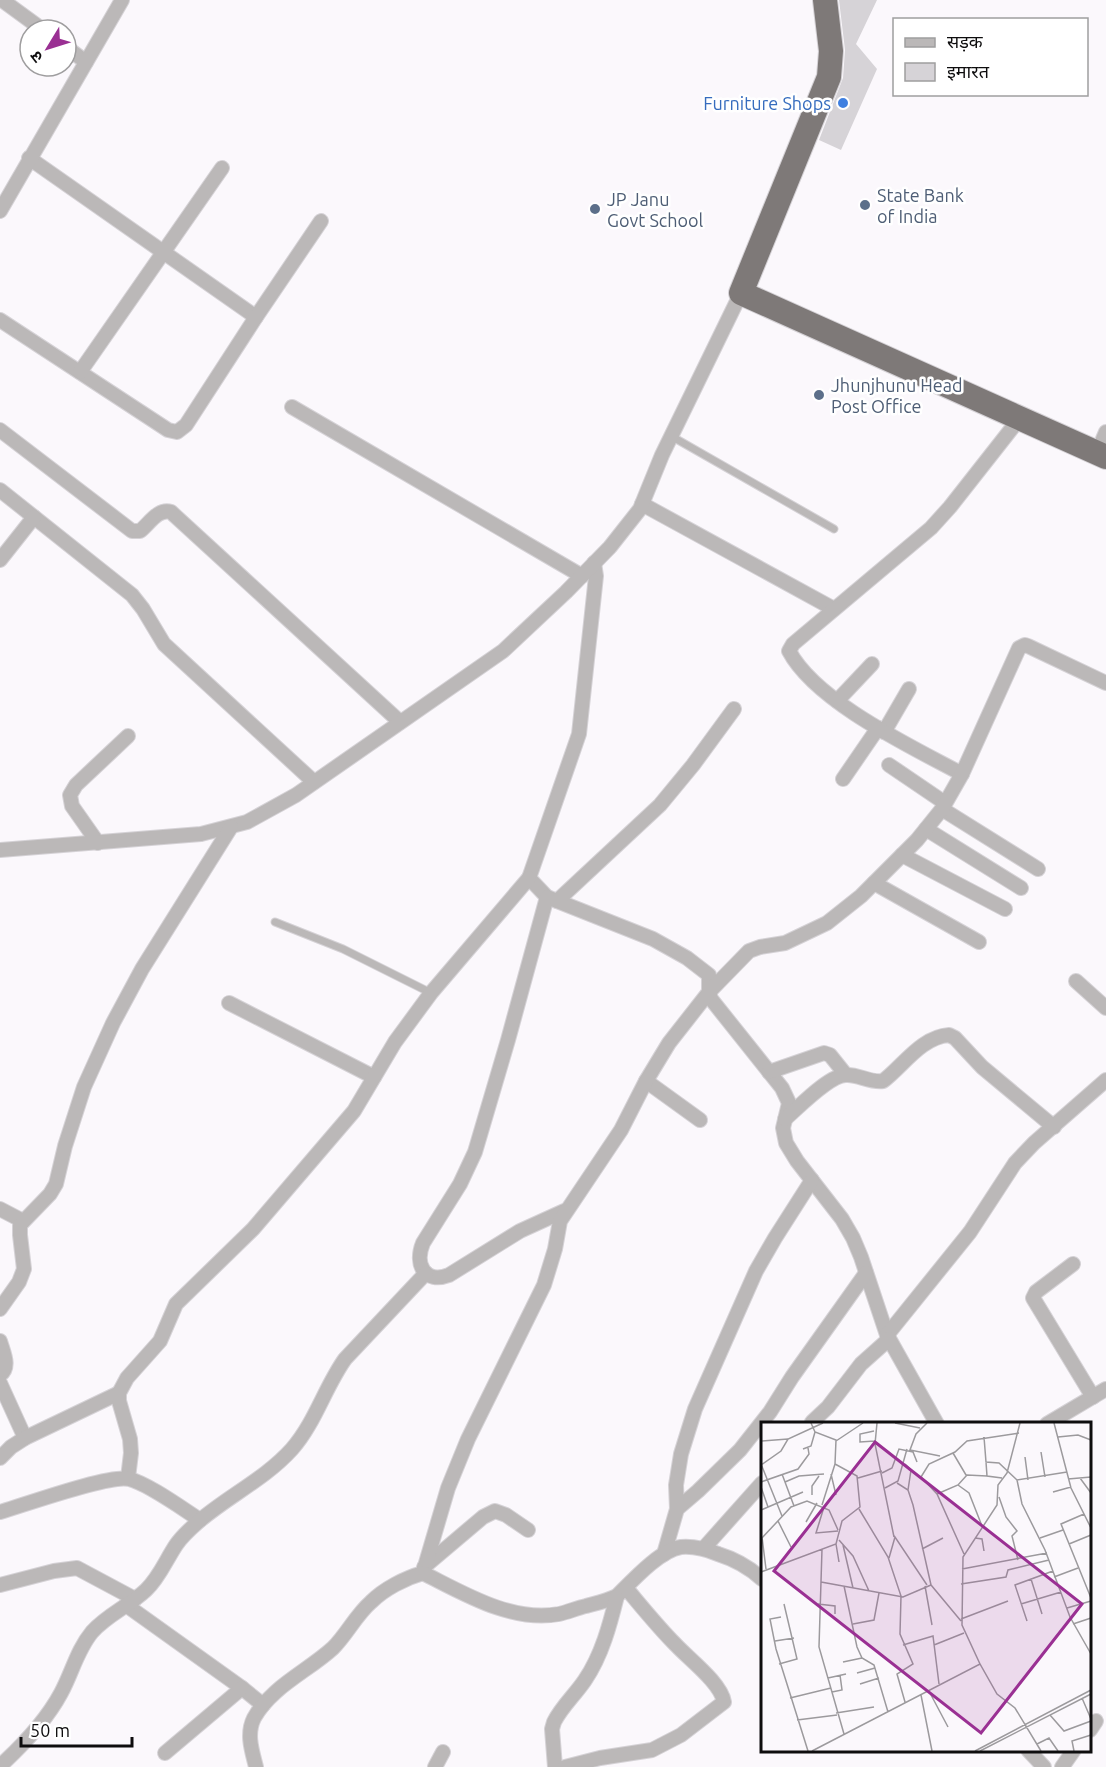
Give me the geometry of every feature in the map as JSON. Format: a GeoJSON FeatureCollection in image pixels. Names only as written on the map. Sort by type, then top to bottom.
{"type":"FeatureCollection","features":[{"type":"Feature","properties":{"kind":"highway"},"geometry":{"type":"LineString","coordinates":[[744,287],[829,77],[831,51],[825,0]]}},
{"type":"Feature","properties":{"kind":"highway"},"geometry":{"type":"LineString","coordinates":[[744,287],[1020,418],[1105,442]]}},
{"type":"Feature","properties":{"kind":"highway"},"geometry":{"type":"LineString","coordinates":[[744,287],[925,358],[1105,442]]}},
{"type":"Feature","properties":{"kind":"street"},"geometry":{"type":"LineString","coordinates":[[2,0],[27,18]]}},
{"type":"Feature","properties":{"kind":"street"},"geometry":{"type":"LineString","coordinates":[[0,211],[122,0]]}},
{"type":"Feature","properties":{"kind":"street"},"geometry":{"type":"LineString","coordinates":[[78,56],[86,62]]}},
{"type":"Feature","properties":{"kind":"street"},"geometry":{"type":"LineString","coordinates":[[29,158],[256,317]]}},
{"type":"Feature","properties":{"kind":"street"},"geometry":{"type":"LineString","coordinates":[[80,372],[222,168]]}},
{"type":"Feature","properties":{"kind":"street"},"geometry":{"type":"LineString","coordinates":[[0,320],[168,430],[177,432],[186,425],[321,221]]}},
{"type":"Feature","properties":{"kind":"street"},"geometry":{"type":"LineString","coordinates":[[2,854],[201,834],[247,822],[296,795],[503,651],[610,547],[642,504],[671,436],[744,287]]}},
{"type":"Feature","properties":{"kind":"street"},"geometry":{"type":"LineString","coordinates":[[292,407],[582,576]]}},
{"type":"Feature","properties":{"kind":"street"},"geometry":{"type":"LineString","coordinates":[[962,774],[881,730],[837,701],[812,679],[789,651],[793,644],[931,528],[1020,418]]}},
{"type":"Feature","properties":{"kind":"street"},"geometry":{"type":"LineString","coordinates":[[0,430],[132,531],[137,532],[142,529],[160,512],[166,510],[171,512],[400,722]]}},
{"type":"Feature","properties":{"kind":"street"},"geometry":{"type":"LineString","coordinates":[[0,490],[132,594],[164,644],[314,782]]}},
{"type":"Feature","properties":{"kind":"street"},"geometry":{"type":"LineString","coordinates":[[642,504],[834,609]]}},
{"type":"Feature","properties":{"kind":"street"},"geometry":{"type":"LineString","coordinates":[[0,560],[34,517]]}},
{"type":"Feature","properties":{"kind":"street"},"geometry":{"type":"LineString","coordinates":[[128,1478],[130,1439],[119,1401],[119,1393],[127,1378],[160,1341],[172,1311],[181,1297],[253,1229],[354,1111],[395,1042],[431,993],[530,878],[579,734],[596,576],[594,563]]}},
{"type":"Feature","properties":{"kind":"street"},"geometry":{"type":"LineString","coordinates":[[423,1570],[448,1488],[468,1439],[544,1285],[564,1211],[621,1130],[669,1043],[709,992],[749,951],[785,943],[827,923],[844,912],[926,829],[944,806],[962,774],[1021,646],[1029,646],[1106,683]]}},
{"type":"Feature","properties":{"kind":"street"},"geometry":{"type":"LineString","coordinates":[[837,701],[872,664]]}},
{"type":"Feature","properties":{"kind":"street"},"geometry":{"type":"LineString","coordinates":[[843,779],[909,689]]}},
{"type":"Feature","properties":{"kind":"street"},"geometry":{"type":"LineString","coordinates":[[564,1211],[520,1231],[449,1275],[433,1278],[426,1273],[419,1260],[419,1252],[460,1184],[475,1152],[552,899],[660,805],[734,709]]}},
{"type":"Feature","properties":{"kind":"street"},"geometry":{"type":"LineString","coordinates":[[98,843],[72,806],[70,795],[76,784],[128,736]]}},
{"type":"Feature","properties":{"kind":"street"},"geometry":{"type":"LineString","coordinates":[[889,765],[944,806],[1038,868]]}},
{"type":"Feature","properties":{"kind":"street"},"geometry":{"type":"LineString","coordinates":[[0,1309],[22,1276],[24,1259],[19,1230],[23,1221],[50,1194],[56,1184],[67,1136],[84,1087],[142,969],[231,826]]}},
{"type":"Feature","properties":{"kind":"street"},"geometry":{"type":"LineString","coordinates":[[926,829],[1021,888]]}},
{"type":"Feature","properties":{"kind":"street"},"geometry":{"type":"LineString","coordinates":[[902,855],[1005,909]]}},
{"type":"Feature","properties":{"kind":"street"},"geometry":{"type":"LineString","coordinates":[[530,878],[552,899],[669,947],[708,974],[711,999],[787,1097],[789,1103],[783,1137],[842,1219],[861,1257],[888,1337],[937,1422]]}},
{"type":"Feature","properties":{"kind":"street"},"geometry":{"type":"LineString","coordinates":[[874,883],[979,942]]}},
{"type":"Feature","properties":{"kind":"street"},"geometry":{"type":"LineString","coordinates":[[1076,981],[1106,1008]]}},
{"type":"Feature","properties":{"kind":"street"},"geometry":{"type":"LineString","coordinates":[[229,1003],[374,1077]]}},
{"type":"Feature","properties":{"kind":"street"},"geometry":{"type":"LineString","coordinates":[[785,1119],[826,1084],[846,1075],[877,1082],[883,1081],[916,1051],[935,1039],[949,1035],[955,1038],[982,1068],[1054,1127]]}},
{"type":"Feature","properties":{"kind":"street"},"geometry":{"type":"LineString","coordinates":[[769,1072],[824,1053],[830,1055],[846,1075]]}},
{"type":"Feature","properties":{"kind":"street"},"geometry":{"type":"LineString","coordinates":[[812,1422],[836,1398],[861,1364],[888,1337],[970,1232],[1015,1163],[1106,1080]]}},
{"type":"Feature","properties":{"kind":"street"},"geometry":{"type":"LineString","coordinates":[[646,1081],[700,1120]]}},
{"type":"Feature","properties":{"kind":"street"},"geometry":{"type":"LineString","coordinates":[[664,1554],[677,1509],[678,1468],[699,1397],[756,1271],[812,1180]]}},
{"type":"Feature","properties":{"kind":"street"},"geometry":{"type":"LineString","coordinates":[[0,1209],[23,1221]]}},
{"type":"Feature","properties":{"kind":"street"},"geometry":{"type":"LineString","coordinates":[[1073,1264],[1036,1292],[1033,1298],[1093,1397]]}},
{"type":"Feature","properties":{"kind":"street"},"geometry":{"type":"LineString","coordinates":[[0,1766],[50,1710],[62,1692],[79,1652],[92,1632],[154,1582],[176,1545],[200,1520],[264,1474],[292,1449],[334,1374],[345,1359],[426,1273]]}},
{"type":"Feature","properties":{"kind":"street"},"geometry":{"type":"LineString","coordinates":[[762,1422],[867,1273]]}},
{"type":"Feature","properties":{"kind":"street"},"geometry":{"type":"LineString","coordinates":[[0,1341],[6,1366],[5,1371],[0,1375]]}},
{"type":"Feature","properties":{"kind":"street"},"geometry":{"type":"LineString","coordinates":[[0,1383],[24,1438]]}},
{"type":"Feature","properties":{"kind":"street"},"geometry":{"type":"LineString","coordinates":[[1050,1422],[1106,1389]]}},
{"type":"Feature","properties":{"kind":"street"},"geometry":{"type":"LineString","coordinates":[[0,1458],[24,1438],[119,1393]]}},
{"type":"Feature","properties":{"kind":"street"},"geometry":{"type":"LineString","coordinates":[[677,1509],[740,1450],[761,1423]]}},
{"type":"Feature","properties":{"kind":"street"},"geometry":{"type":"LineString","coordinates":[[0,1512],[94,1484],[128,1478],[200,1520]]}},
{"type":"Feature","properties":{"kind":"street"},"geometry":{"type":"LineString","coordinates":[[704,1548],[761,1484]]}},
{"type":"Feature","properties":{"kind":"street"},"geometry":{"type":"LineString","coordinates":[[256,1767],[250,1732],[253,1720],[263,1705],[302,1670],[332,1648],[371,1601],[423,1570],[483,1517],[495,1511],[506,1515],[528,1530]]}},
{"type":"Feature","properties":{"kind":"street"},"geometry":{"type":"LineString","coordinates":[[423,1570],[474,1598],[513,1612],[557,1614],[609,1600],[664,1554],[680,1547],[704,1548],[729,1558],[755,1572],[761,1578]]}},
{"type":"Feature","properties":{"kind":"street"},"geometry":{"type":"LineString","coordinates":[[0,1585],[54,1571],[77,1569],[130,1602],[263,1705]]}},
{"type":"Feature","properties":{"kind":"street"},"geometry":{"type":"LineString","coordinates":[[555,1767],[552,1729],[554,1722],[585,1681],[594,1665],[610,1627],[621,1592]]}},
{"type":"Feature","properties":{"kind":"street"},"geometry":{"type":"LineString","coordinates":[[565,1767],[600,1758],[652,1750],[681,1735],[724,1702],[723,1696],[712,1682],[621,1592]]}},
{"type":"Feature","properties":{"kind":"street"},"geometry":{"type":"LineString","coordinates":[[165,1754],[242,1688]]}},
{"type":"Feature","properties":{"kind":"street"},"geometry":{"type":"LineString","coordinates":[[435,1767],[443,1752]]}},
{"type":"Feature","properties":{"kind":"street"},"geometry":{"type":"LineString","coordinates":[[1030,1752],[1044,1767]]}},
{"type":"Feature","properties":{"kind":"street"},"geometry":{"type":"LineString","coordinates":[[1062,1767],[1073,1752]]}},
{"type":"Feature","properties":{"kind":"lane"},"geometry":{"type":"LineString","coordinates":[[671,436],[834,529]]}},
{"type":"Feature","properties":{"kind":"lane"},"geometry":{"type":"LineString","coordinates":[[275,922],[343,949],[431,993]]}},
{"type":"Feature","properties":{"kind":"building","name":"Furniture Shops"},"geometry":{"type":"Polygon","coordinates":[[[839,0],[877,0],[856,44],[877,69],[841,150],[819,140],[843,78],[845,50],[839,0]]]}},
{"type":"Feature","properties":{"kind":"place","name":"Furniture Shops"},"geometry":{"type":"Point","coordinates":[843,103]}},
{"type":"Feature","properties":{"kind":"place","name":"State Bank of India"},"geometry":{"type":"Point","coordinates":[865,205]}},
{"type":"Feature","properties":{"kind":"place","name":"JP Janu Govt School"},"geometry":{"type":"Point","coordinates":[595,209]}},
{"type":"Feature","properties":{"kind":"place","name":"Jhunjhunu Head Post Office"},"geometry":{"type":"Point","coordinates":[819,395]}}]}
